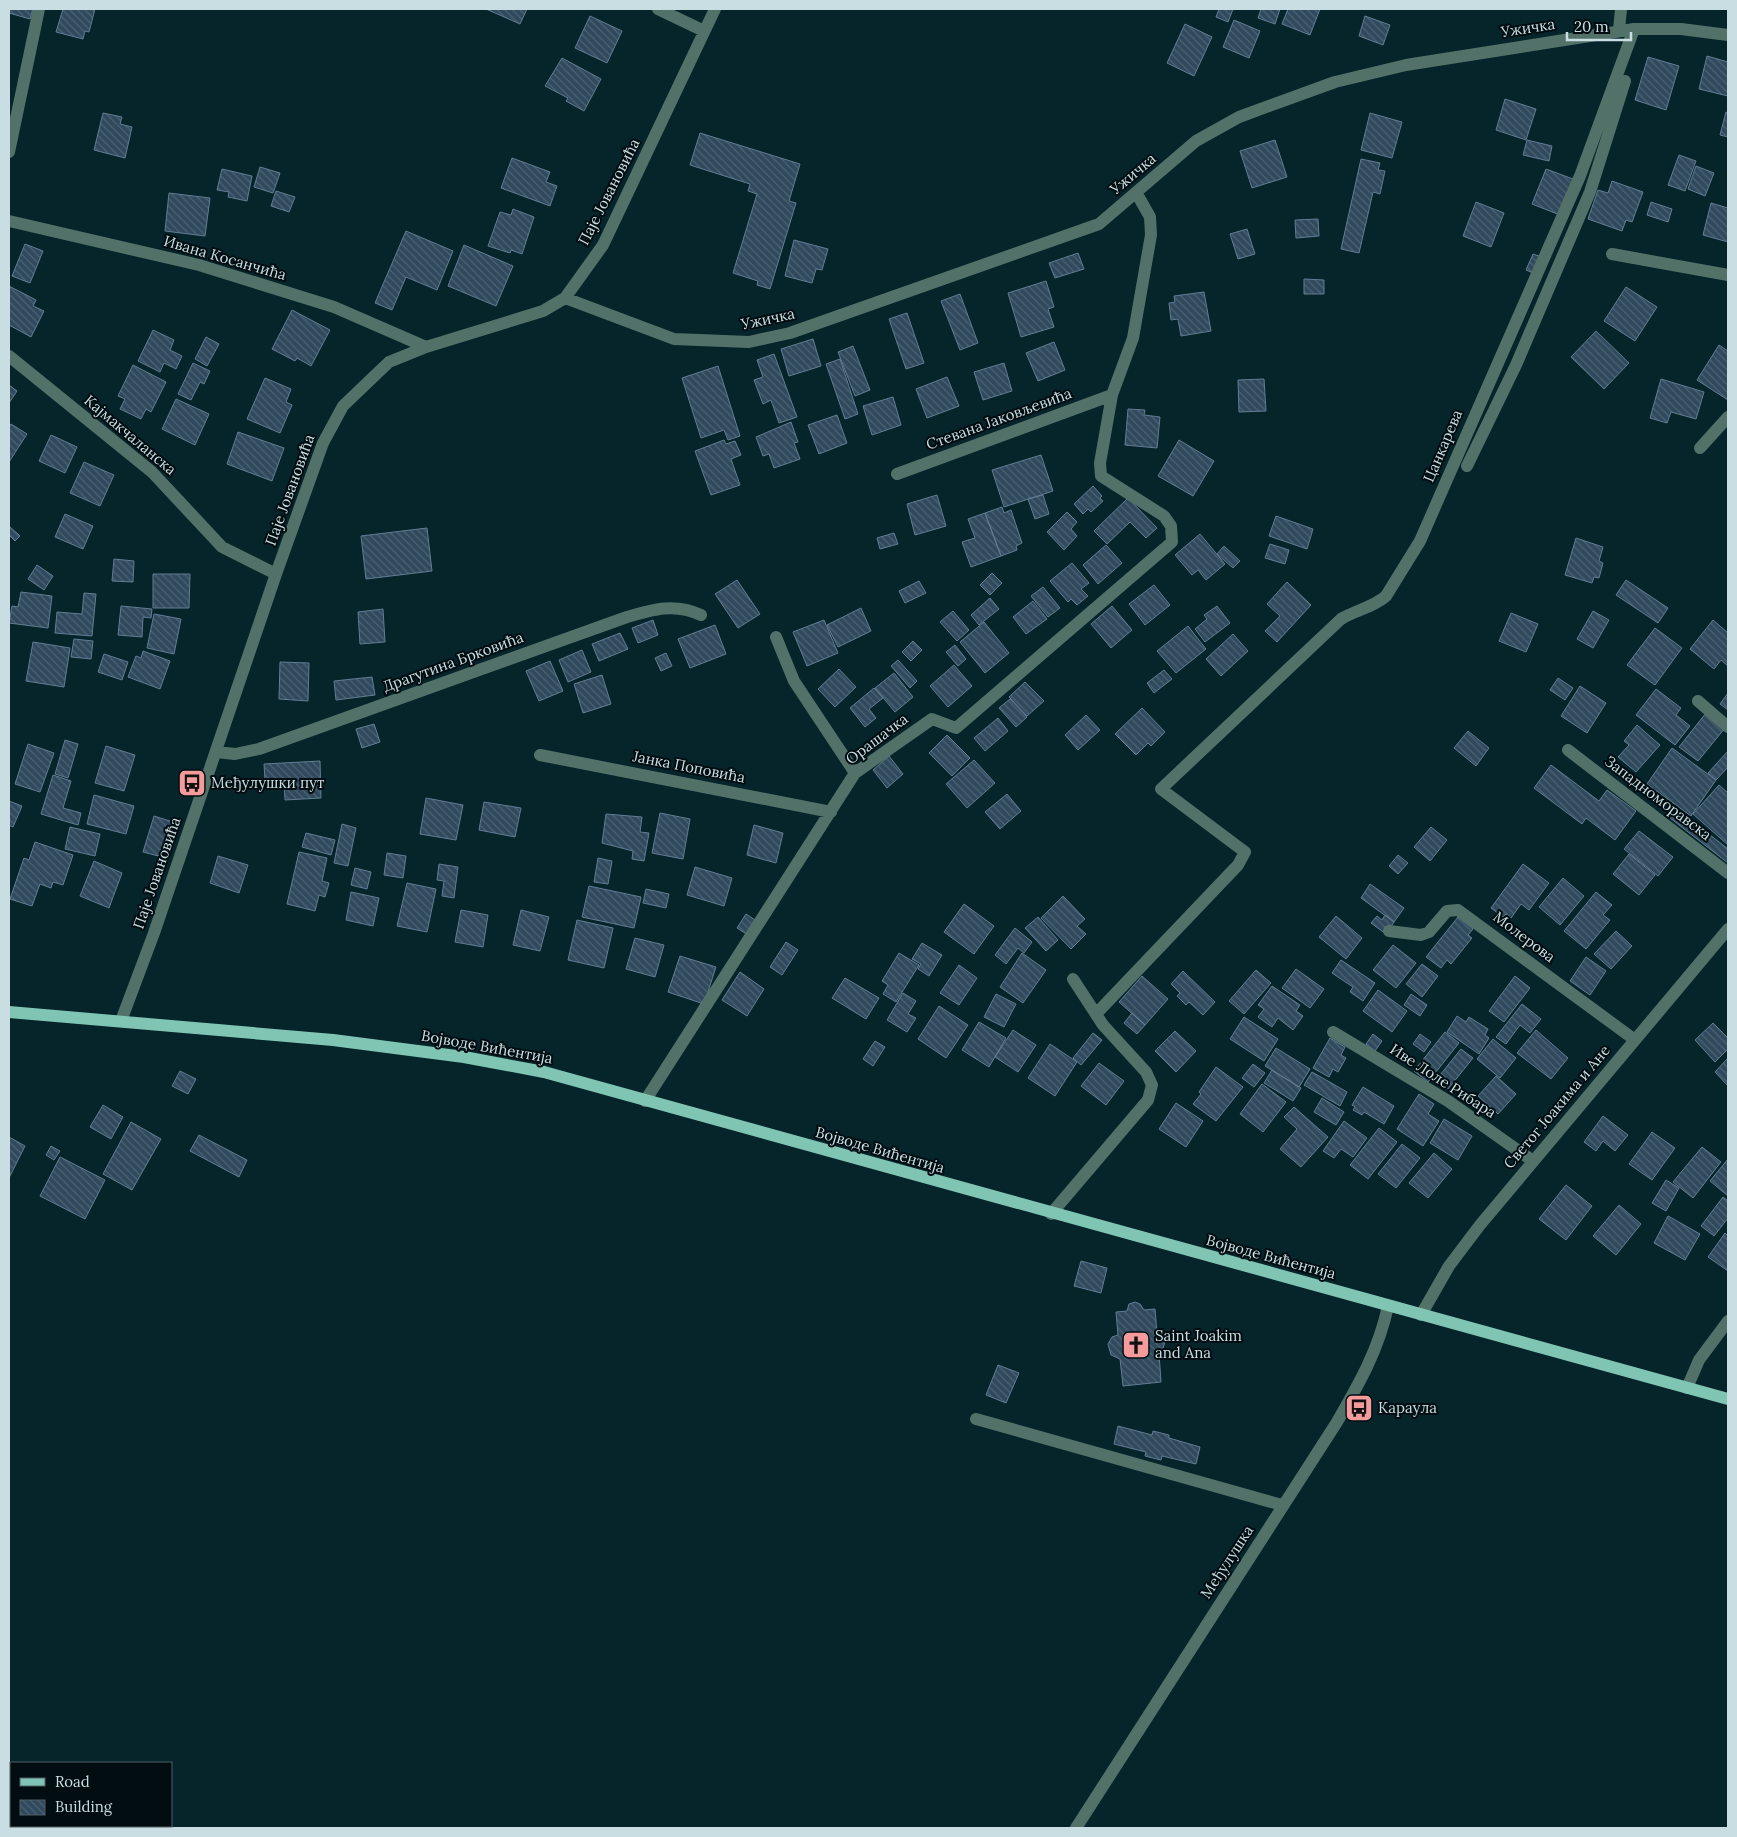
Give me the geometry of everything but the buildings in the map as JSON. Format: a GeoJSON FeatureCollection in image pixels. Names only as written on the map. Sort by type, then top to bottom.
{"type":"FeatureCollection","features":[{"type":"Feature","properties":{"kind":"main road","name":"Војводе Вићентија"},"geometry":{"type":"LineString","coordinates":[[9,1012],[121,1020],[333,1040],[464,1056],[544,1072],[1051,1214],[1728,1399]]}},
{"type":"Feature","properties":{"kind":"street"},"geometry":{"type":"LineString","coordinates":[[9,152],[39,9]]}},
{"type":"Feature","properties":{"kind":"street"},"geometry":{"type":"LineString","coordinates":[[658,9],[704,31]]}},
{"type":"Feature","properties":{"kind":"street","name":"Паје Јовановића"},"geometry":{"type":"LineString","coordinates":[[121,1020],[154,933],[276,574],[323,443],[343,406],[389,362],[426,346],[543,311],[565,298],[603,245],[714,9]]}},
{"type":"Feature","properties":{"kind":"street"},"geometry":{"type":"LineString","coordinates":[[1619,30],[1621,9]]}},
{"type":"Feature","properties":{"kind":"street"},"geometry":{"type":"LineString","coordinates":[[1467,466],[1516,365],[1590,192],[1638,28]]}},
{"type":"Feature","properties":{"kind":"street","name":"Ужичка"},"geometry":{"type":"LineString","coordinates":[[565,298],[674,339],[749,342],[790,333],[1098,224],[1137,194],[1196,141],[1239,117],[1335,82],[1406,65],[1619,30],[1638,28],[1681,29],[1728,35]]}},
{"type":"Feature","properties":{"kind":"street","name":"Цанкарева"},"geometry":{"type":"LineString","coordinates":[[1096,1014],[1238,865],[1245,852],[1161,789],[1341,618],[1379,602],[1386,596],[1400,577],[1420,540],[1580,176],[1638,28]]}},
{"type":"Feature","properties":{"kind":"street"},"geometry":{"type":"LineString","coordinates":[[1112,395],[1133,338],[1151,234],[1150,217],[1137,194]]}},
{"type":"Feature","properties":{"kind":"street","name":"Ивана Косанчића"},"geometry":{"type":"LineString","coordinates":[[9,221],[199,265],[334,307],[426,346]]}},
{"type":"Feature","properties":{"kind":"street"},"geometry":{"type":"LineString","coordinates":[[1612,254],[1728,275]]}},
{"type":"Feature","properties":{"kind":"street","name":"Кајмакчаланска"},"geometry":{"type":"LineString","coordinates":[[9,356],[152,472],[222,547],[276,574]]}},
{"type":"Feature","properties":{"kind":"street","name":"Стевана Јаковљевића"},"geometry":{"type":"LineString","coordinates":[[897,474],[1112,395]]}},
{"type":"Feature","properties":{"kind":"street","name":"Орашачка"},"geometry":{"type":"LineString","coordinates":[[645,1101],[856,772],[932,719],[956,728],[1172,542],[1171,526],[1164,516],[1101,476],[1100,463],[1112,395]]}},
{"type":"Feature","properties":{"kind":"street"},"geometry":{"type":"LineString","coordinates":[[1700,448],[1728,417]]}},
{"type":"Feature","properties":{"kind":"street","name":"Драгутина Брковића"},"geometry":{"type":"LineString","coordinates":[[216,752],[235,754],[259,749],[627,617],[671,607],[686,609],[701,616]]}},
{"type":"Feature","properties":{"kind":"street"},"geometry":{"type":"LineString","coordinates":[[776,637],[794,681],[856,772]]}},
{"type":"Feature","properties":{"kind":"street"},"geometry":{"type":"LineString","coordinates":[[1698,701],[1728,727]]}},
{"type":"Feature","properties":{"kind":"street","name":"Западноморавска"},"geometry":{"type":"LineString","coordinates":[[1568,750],[1728,873]]}},
{"type":"Feature","properties":{"kind":"street","name":"Јанка Поповића"},"geometry":{"type":"LineString","coordinates":[[540,755],[831,812]]}},
{"type":"Feature","properties":{"kind":"street","name":"Молерова"},"geometry":{"type":"LineString","coordinates":[[1389,931],[1421,935],[1429,932],[1447,911],[1458,910],[1635,1040]]}},
{"type":"Feature","properties":{"kind":"street","name":"Светог Јоакима и Ане"},"geometry":{"type":"LineString","coordinates":[[1421,1315],[1449,1266],[1533,1161],[1728,929]]}},
{"type":"Feature","properties":{"kind":"street"},"geometry":{"type":"LineString","coordinates":[[1051,1214],[1151,1093],[1152,1085],[1146,1072],[1096,1014],[1073,979]]}},
{"type":"Feature","properties":{"kind":"street","name":"Иве Лоле Рибара"},"geometry":{"type":"LineString","coordinates":[[1333,1032],[1448,1101],[1533,1161]]}},
{"type":"Feature","properties":{"kind":"street","name":"Међулушка"},"geometry":{"type":"LineString","coordinates":[[1076,1828],[1337,1422],[1371,1362],[1383,1329],[1388,1306]]}},
{"type":"Feature","properties":{"kind":"street"},"geometry":{"type":"LineString","coordinates":[[1687,1388],[1699,1360],[1728,1321]]}},
{"type":"Feature","properties":{"kind":"street"},"geometry":{"type":"LineString","coordinates":[[976,1419],[1282,1505]]}},
{"type":"Feature","properties":{"kind":"place","name":"Међулушки пут"},"geometry":{"type":"Point","coordinates":[192,783]}},
{"type":"Feature","properties":{"kind":"place","name":"Saint Joakim and Ana"},"geometry":{"type":"Point","coordinates":[1136,1345]}},
{"type":"Feature","properties":{"kind":"place","name":"Караула"},"geometry":{"type":"Point","coordinates":[1359,1408]}}]}
